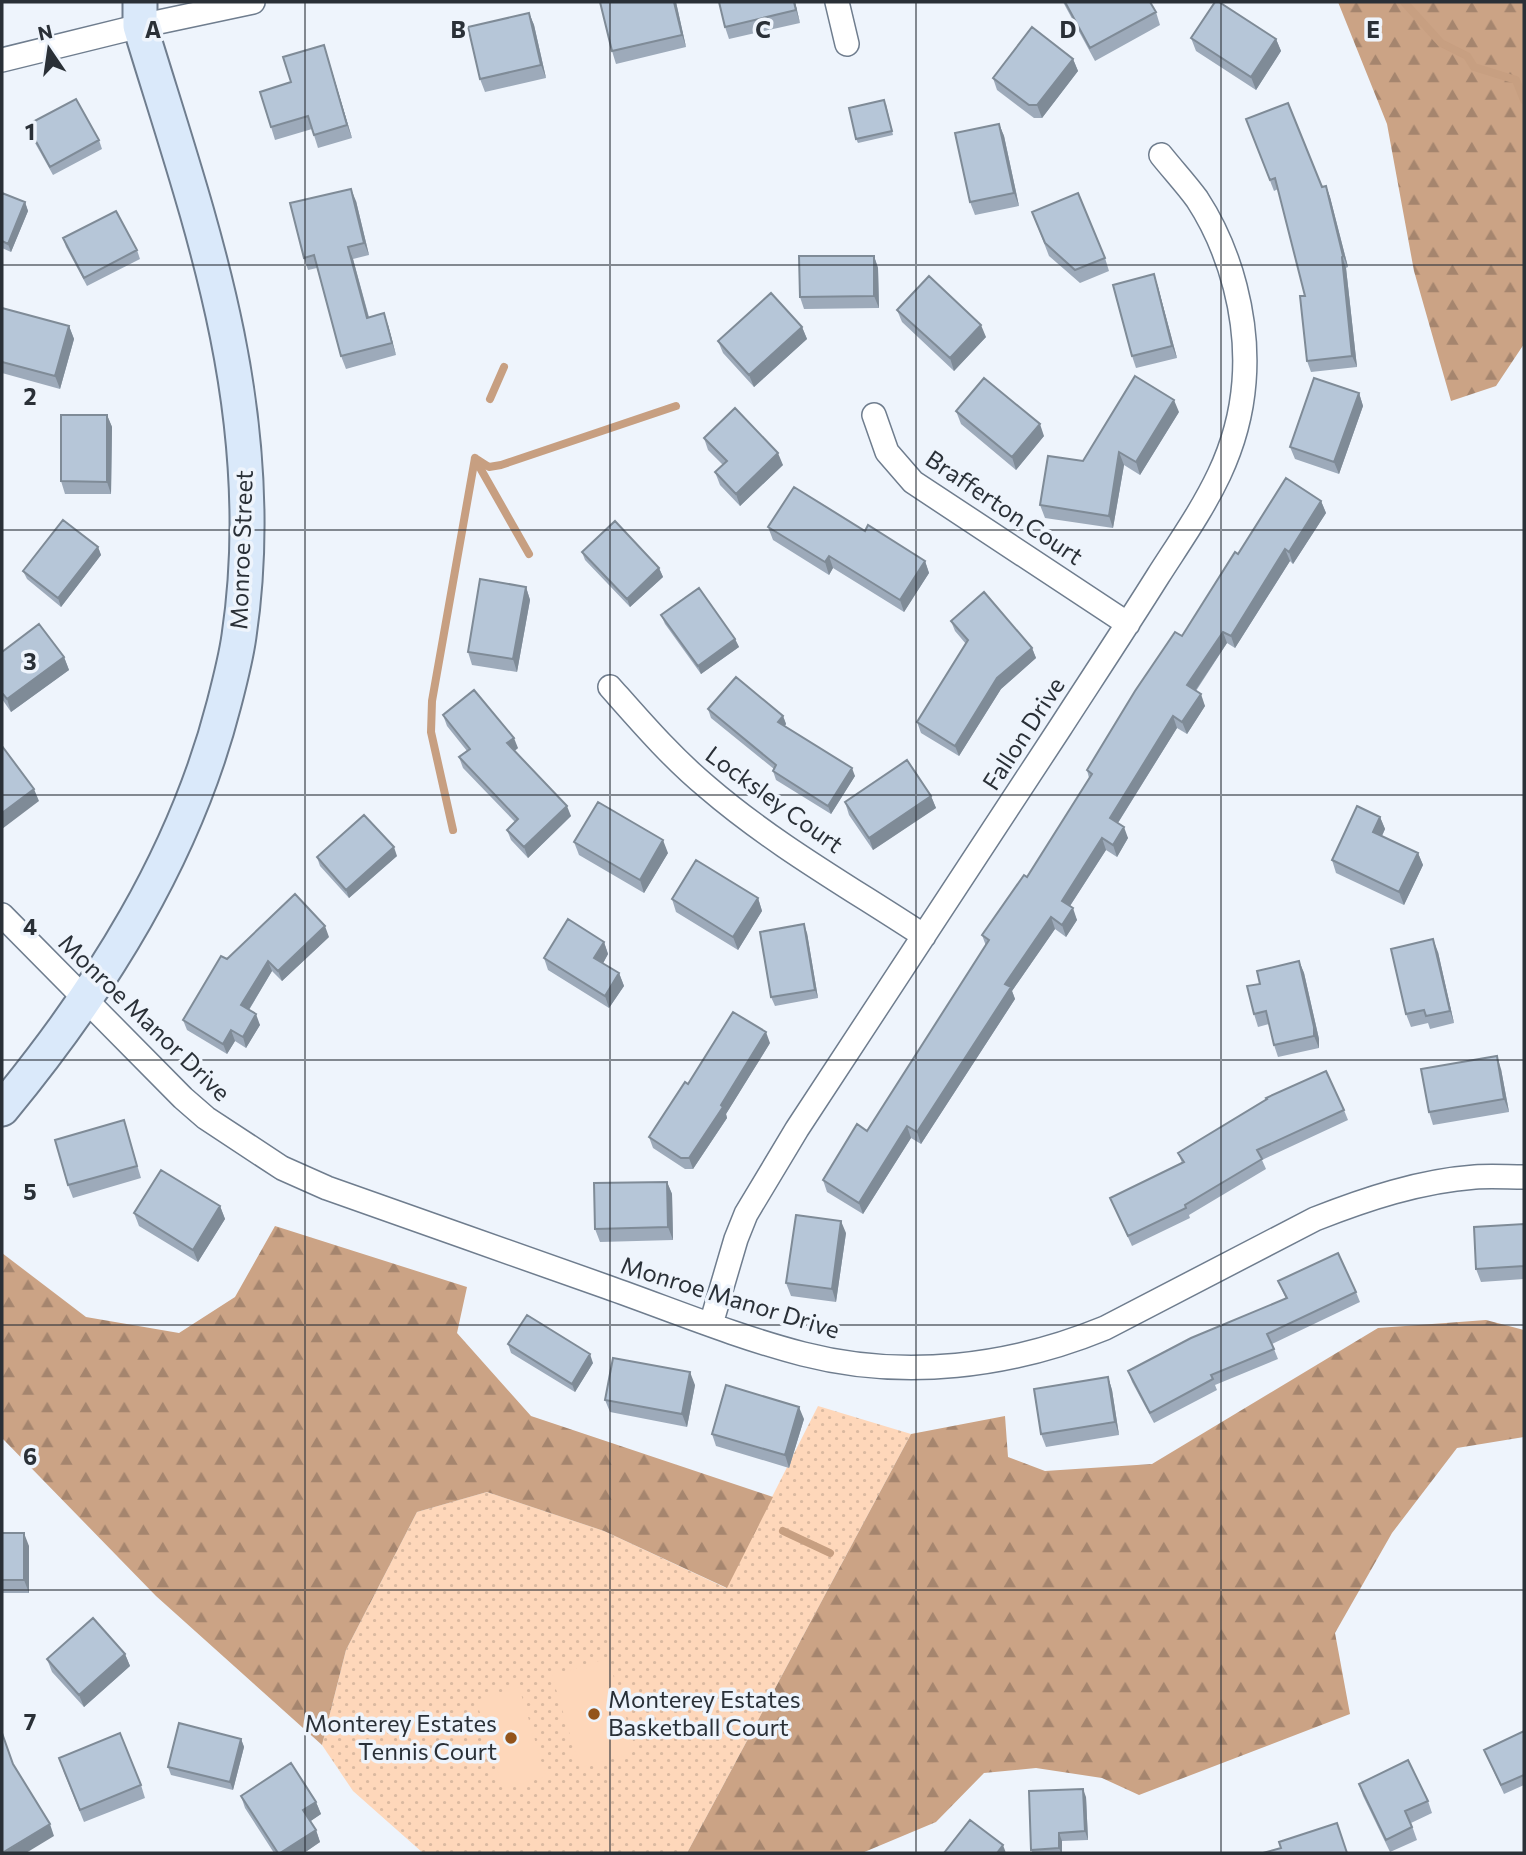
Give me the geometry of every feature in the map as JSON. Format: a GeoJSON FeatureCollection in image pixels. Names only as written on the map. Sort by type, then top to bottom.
{"type":"FeatureCollection","features":[{"type":"Feature","properties":{"kind":"main road","name":"Monroe Street"},"geometry":{"type":"LineString","coordinates":[[2,1109],[86,1000],[159,877],[198,787],[215,739],[239,638],[246,579],[248,521],[245,460],[228,337],[201,226],[133,10]]}},
{"type":"Feature","properties":{"kind":"street"},"geometry":{"type":"LineString","coordinates":[[2,60],[133,10],[253,2]]}},
{"type":"Feature","properties":{"kind":"street"},"geometry":{"type":"LineString","coordinates":[[837,2],[847,44]]}},
{"type":"Feature","properties":{"kind":"street","name":"Fallon Drive"},"geometry":{"type":"LineString","coordinates":[[711,1324],[736,1238],[746,1214],[797,1129],[1128,624],[1215,486],[1229,452],[1244,383],[1245,348],[1241,315],[1223,250],[1197,200],[1161,155]]}},
{"type":"Feature","properties":{"kind":"street","name":"Brafferton Court"},"geometry":{"type":"LineString","coordinates":[[874,415],[887,452],[913,482],[1128,624]]}},
{"type":"Feature","properties":{"kind":"street","name":"Locksley Court"},"geometry":{"type":"LineString","coordinates":[[610,687],[673,758],[709,789],[766,832],[923,936]]}},
{"type":"Feature","properties":{"kind":"street","name":"Monroe Manor Drive"},"geometry":{"type":"LineString","coordinates":[[2,915],[199,1111],[282,1168],[327,1188],[711,1324],[804,1354],[870,1366],[938,1367],[1005,1360],[1072,1342],[1105,1328],[1315,1219],[1375,1196],[1450,1180],[1524,1177]]}},
{"type":"Feature","properties":{"kind":"shaded area"},"geometry":{"type":"Polygon","coordinates":[[[818,1406],[911,1434],[687,1853],[423,1853],[353,1791],[322,1745],[346,1650],[417,1512],[487,1492],[604,1531],[726,1588],[818,1406]]]}},
{"type":"Feature","properties":{"kind":"shaded area","name":"Monterey Estates Basketball Court"},"geometry":{"type":"Polygon","coordinates":[[[608,1658],[636,1751],[580,1768],[552,1676],[608,1658]]]}},
{"type":"Feature","properties":{"kind":"shaded area","name":"Monterey Estates Tennis Court"},"geometry":{"type":"Polygon","coordinates":[[[519,1687],[546,1777],[503,1789],[476,1700],[519,1687]]]}},
{"type":"Feature","properties":{"kind":"green space"},"geometry":{"type":"Polygon","coordinates":[[[1338,2],[1524,2],[1524,344],[1496,386],[1451,401],[1414,271],[1387,124],[1338,2]]]}},
{"type":"Feature","properties":{"kind":"green space"},"geometry":{"type":"Polygon","coordinates":[[[275,1226],[467,1287],[457,1333],[531,1416],[773,1497],[727,1588],[604,1531],[487,1492],[417,1512],[346,1650],[322,1745],[156,1596],[2,1438],[2,1253],[86,1317],[179,1333],[235,1297],[275,1226]]]}},
{"type":"Feature","properties":{"kind":"green space"},"geometry":{"type":"Polygon","coordinates":[[[1486,1320],[1524,1330],[1524,1437],[1457,1448],[1392,1533],[1335,1633],[1350,1714],[1139,1795],[1102,1778],[1036,1768],[984,1773],[936,1822],[862,1853],[687,1853],[911,1434],[1005,1416],[1008,1457],[1045,1471],[1152,1464],[1378,1328],[1486,1320]]]}},
{"type":"Feature","properties":{"kind":"building"},"geometry":{"type":"Polygon","coordinates":[[[600,2],[674,2],[682,35],[612,51],[600,2]]]}},
{"type":"Feature","properties":{"kind":"building"},"geometry":{"type":"Polygon","coordinates":[[[719,2],[794,2],[796,10],[725,27],[719,2]]]}},
{"type":"Feature","properties":{"kind":"building"},"geometry":{"type":"Polygon","coordinates":[[[1065,2],[1150,2],[1156,12],[1090,48],[1065,2]]]}},
{"type":"Feature","properties":{"kind":"building"},"geometry":{"type":"Polygon","coordinates":[[[1215,2],[1276,39],[1251,77],[1191,38],[1215,2]]]}},
{"type":"Feature","properties":{"kind":"building"},"geometry":{"type":"Polygon","coordinates":[[[529,13],[541,65],[480,79],[468,27],[529,13]]]}},
{"type":"Feature","properties":{"kind":"building"},"geometry":{"type":"Polygon","coordinates":[[[1032,27],[1073,59],[1037,105],[1029,105],[993,78],[1032,27]]]}},
{"type":"Feature","properties":{"kind":"building"},"geometry":{"type":"Polygon","coordinates":[[[324,45],[347,125],[314,135],[308,116],[271,127],[260,92],[291,82],[283,57],[324,45]]]}},
{"type":"Feature","properties":{"kind":"building"},"geometry":{"type":"Polygon","coordinates":[[[76,99],[99,140],[50,167],[27,125],[76,99]]]}},
{"type":"Feature","properties":{"kind":"building"},"geometry":{"type":"Polygon","coordinates":[[[884,100],[892,131],[856,139],[849,108],[884,100]]]}},
{"type":"Feature","properties":{"kind":"building"},"geometry":{"type":"Polygon","coordinates":[[[1288,103],[1322,187],[1326,186],[1343,256],[1352,356],[1307,361],[1300,296],[1305,296],[1275,178],[1270,180],[1246,119],[1288,103]]]}},
{"type":"Feature","properties":{"kind":"building"},"geometry":{"type":"Polygon","coordinates":[[[999,124],[1014,193],[970,202],[955,133],[999,124]]]}},
{"type":"Feature","properties":{"kind":"building"},"geometry":{"type":"Polygon","coordinates":[[[351,189],[364,243],[348,247],[367,318],[384,313],[392,343],[341,356],[314,255],[304,258],[290,203],[351,189]]]}},
{"type":"Feature","properties":{"kind":"building"},"geometry":{"type":"Polygon","coordinates":[[[2,193],[25,202],[8,244],[2,241],[2,193]]]}},
{"type":"Feature","properties":{"kind":"building"},"geometry":{"type":"Polygon","coordinates":[[[1078,193],[1105,258],[1075,270],[1045,243],[1032,212],[1078,193]]]}},
{"type":"Feature","properties":{"kind":"building"},"geometry":{"type":"Polygon","coordinates":[[[116,211],[137,250],[84,278],[63,238],[116,211]]]}},
{"type":"Feature","properties":{"kind":"building"},"geometry":{"type":"Polygon","coordinates":[[[799,256],[874,256],[874,296],[800,297],[799,256]]]}},
{"type":"Feature","properties":{"kind":"building"},"geometry":{"type":"Polygon","coordinates":[[[1154,274],[1172,346],[1132,356],[1113,285],[1154,274]]]}},
{"type":"Feature","properties":{"kind":"building"},"geometry":{"type":"Polygon","coordinates":[[[929,276],[981,325],[950,358],[897,310],[929,276]]]}},
{"type":"Feature","properties":{"kind":"building"},"geometry":{"type":"Polygon","coordinates":[[[771,293],[802,327],[749,375],[718,341],[771,293]]]}},
{"type":"Feature","properties":{"kind":"building"},"geometry":{"type":"Polygon","coordinates":[[[2,308],[69,326],[55,376],[2,362],[2,308]]]}},
{"type":"Feature","properties":{"kind":"building"},"geometry":{"type":"Polygon","coordinates":[[[1135,376],[1174,400],[1136,462],[1119,452],[1109,516],[1040,505],[1048,456],[1083,461],[1135,376]]]}},
{"type":"Feature","properties":{"kind":"building"},"geometry":{"type":"Polygon","coordinates":[[[984,378],[1040,424],[1012,457],[956,411],[984,378]]]}},
{"type":"Feature","properties":{"kind":"building"},"geometry":{"type":"Polygon","coordinates":[[[1314,378],[1359,393],[1334,462],[1290,447],[1314,378]]]}},
{"type":"Feature","properties":{"kind":"building"},"geometry":{"type":"Polygon","coordinates":[[[735,408],[778,453],[736,494],[715,472],[727,461],[704,438],[735,408]]]}},
{"type":"Feature","properties":{"kind":"building"},"geometry":{"type":"Polygon","coordinates":[[[61,415],[107,415],[107,482],[61,481],[61,415]]]}},
{"type":"Feature","properties":{"kind":"building"},"geometry":{"type":"Polygon","coordinates":[[[1286,478],[1321,501],[1289,552],[1285,549],[1231,636],[1223,632],[1187,685],[1201,694],[1182,722],[1173,716],[1110,818],[1124,827],[1113,845],[1102,838],[1062,901],[1073,908],[1062,925],[1051,917],[1005,984],[1011,987],[917,1132],[907,1126],[859,1203],[823,1180],[857,1124],[867,1131],[989,940],[982,935],[1024,875],[1027,877],[1092,774],[1087,770],[1135,691],[1175,632],[1182,636],[1286,478]]]}},
{"type":"Feature","properties":{"kind":"building"},"geometry":{"type":"Polygon","coordinates":[[[794,487],[865,531],[868,525],[925,561],[900,600],[829,556],[825,562],[768,527],[794,487]]]}},
{"type":"Feature","properties":{"kind":"building"},"geometry":{"type":"Polygon","coordinates":[[[63,520],[98,547],[58,598],[23,571],[63,520]]]}},
{"type":"Feature","properties":{"kind":"building"},"geometry":{"type":"Polygon","coordinates":[[[615,521],[659,568],[627,599],[582,552],[615,521]]]}},
{"type":"Feature","properties":{"kind":"building"},"geometry":{"type":"Polygon","coordinates":[[[480,579],[526,587],[513,659],[468,652],[480,579]]]}},
{"type":"Feature","properties":{"kind":"building"},"geometry":{"type":"Polygon","coordinates":[[[699,588],[735,639],[698,666],[661,615],[699,588]]]}},
{"type":"Feature","properties":{"kind":"building"},"geometry":{"type":"Polygon","coordinates":[[[984,592],[1032,648],[997,678],[955,746],[917,722],[968,640],[951,621],[984,592]]]}},
{"type":"Feature","properties":{"kind":"building"},"geometry":{"type":"Polygon","coordinates":[[[39,624],[64,657],[7,699],[2,693],[2,652],[39,624]]]}},
{"type":"Feature","properties":{"kind":"building"},"geometry":{"type":"Polygon","coordinates":[[[736,677],[783,716],[778,722],[852,768],[828,806],[773,771],[776,765],[708,709],[736,677]]]}},
{"type":"Feature","properties":{"kind":"building"},"geometry":{"type":"Polygon","coordinates":[[[474,690],[514,738],[507,743],[567,806],[524,847],[507,830],[518,819],[459,757],[470,749],[443,715],[474,690]]]}},
{"type":"Feature","properties":{"kind":"building"},"geometry":{"type":"Polygon","coordinates":[[[2,746],[34,789],[2,813],[2,746]]]}},
{"type":"Feature","properties":{"kind":"building"},"geometry":{"type":"Polygon","coordinates":[[[907,760],[931,796],[869,838],[845,802],[907,760]]]}},
{"type":"Feature","properties":{"kind":"building"},"geometry":{"type":"Polygon","coordinates":[[[598,802],[663,840],[640,880],[574,842],[598,802]]]}},
{"type":"Feature","properties":{"kind":"building"},"geometry":{"type":"Polygon","coordinates":[[[1357,806],[1380,817],[1373,832],[1418,853],[1399,892],[1332,860],[1357,806]]]}},
{"type":"Feature","properties":{"kind":"building"},"geometry":{"type":"Polygon","coordinates":[[[364,815],[394,847],[346,890],[317,857],[364,815]]]}},
{"type":"Feature","properties":{"kind":"building"},"geometry":{"type":"Polygon","coordinates":[[[696,860],[758,898],[733,937],[672,899],[696,860]]]}},
{"type":"Feature","properties":{"kind":"building"},"geometry":{"type":"Polygon","coordinates":[[[295,894],[325,926],[278,971],[268,961],[241,1005],[256,1014],[243,1037],[231,1030],[223,1044],[183,1020],[221,956],[227,959],[295,894]]]}},
{"type":"Feature","properties":{"kind":"building"},"geometry":{"type":"Polygon","coordinates":[[[568,919],[604,942],[594,958],[619,973],[605,996],[544,958],[568,919]]]}},
{"type":"Feature","properties":{"kind":"building"},"geometry":{"type":"Polygon","coordinates":[[[804,924],[815,990],[771,997],[760,932],[804,924]]]}},
{"type":"Feature","properties":{"kind":"building"},"geometry":{"type":"Polygon","coordinates":[[[1433,939],[1450,1011],[1426,1016],[1424,1010],[1406,1014],[1391,949],[1433,939]]]}},
{"type":"Feature","properties":{"kind":"building"},"geometry":{"type":"Polygon","coordinates":[[[1299,961],[1314,1036],[1274,1045],[1266,1011],[1254,1014],[1247,986],[1260,984],[1257,971],[1299,961]]]}},
{"type":"Feature","properties":{"kind":"building"},"geometry":{"type":"Polygon","coordinates":[[[733,1012],[766,1032],[721,1105],[723,1107],[689,1158],[681,1158],[649,1137],[685,1082],[688,1084],[733,1012]]]}},
{"type":"Feature","properties":{"kind":"building"},"geometry":{"type":"Polygon","coordinates":[[[1497,1056],[1504,1099],[1429,1112],[1421,1069],[1497,1056]]]}},
{"type":"Feature","properties":{"kind":"building"},"geometry":{"type":"Polygon","coordinates":[[[1326,1071],[1344,1110],[1257,1150],[1262,1159],[1185,1205],[1186,1208],[1128,1236],[1110,1198],[1184,1162],[1178,1153],[1266,1098],[1326,1071]]]}},
{"type":"Feature","properties":{"kind":"building"},"geometry":{"type":"Polygon","coordinates":[[[124,1120],[137,1166],[68,1185],[55,1140],[124,1120]]]}},
{"type":"Feature","properties":{"kind":"building"},"geometry":{"type":"Polygon","coordinates":[[[161,1170],[220,1206],[193,1250],[134,1213],[161,1170]]]}},
{"type":"Feature","properties":{"kind":"building"},"geometry":{"type":"Polygon","coordinates":[[[667,1182],[668,1227],[595,1229],[594,1183],[667,1182]]]}},
{"type":"Feature","properties":{"kind":"building"},"geometry":{"type":"Polygon","coordinates":[[[796,1215],[841,1221],[832,1289],[786,1283],[796,1215]]]}},
{"type":"Feature","properties":{"kind":"building"},"geometry":{"type":"Polygon","coordinates":[[[1524,1224],[1524,1266],[1476,1269],[1474,1227],[1524,1224]]]}},
{"type":"Feature","properties":{"kind":"building"},"geometry":{"type":"Polygon","coordinates":[[[1338,1253],[1356,1292],[1267,1334],[1274,1349],[1211,1375],[1213,1379],[1150,1413],[1128,1371],[1191,1338],[1287,1298],[1278,1281],[1338,1253]]]}},
{"type":"Feature","properties":{"kind":"building"},"geometry":{"type":"Polygon","coordinates":[[[527,1315],[590,1354],[572,1384],[508,1344],[527,1315]]]}},
{"type":"Feature","properties":{"kind":"building"},"geometry":{"type":"Polygon","coordinates":[[[613,1358],[690,1372],[682,1414],[605,1400],[613,1358]]]}},
{"type":"Feature","properties":{"kind":"building"},"geometry":{"type":"Polygon","coordinates":[[[1108,1377],[1115,1422],[1041,1434],[1034,1389],[1108,1377]]]}},
{"type":"Feature","properties":{"kind":"building"},"geometry":{"type":"Polygon","coordinates":[[[726,1385],[799,1407],[785,1455],[712,1434],[726,1385]]]}},
{"type":"Feature","properties":{"kind":"building"},"geometry":{"type":"Polygon","coordinates":[[[2,1533],[24,1533],[24,1580],[2,1580],[2,1533]]]}},
{"type":"Feature","properties":{"kind":"building"},"geometry":{"type":"Polygon","coordinates":[[[93,1618],[125,1654],[79,1695],[47,1659],[93,1618]]]}},
{"type":"Feature","properties":{"kind":"building"},"geometry":{"type":"Polygon","coordinates":[[[179,1723],[241,1739],[230,1782],[168,1767],[179,1723]]]}},
{"type":"Feature","properties":{"kind":"building"},"geometry":{"type":"Polygon","coordinates":[[[1524,1731],[1524,1775],[1501,1785],[1484,1750],[1524,1731]]]}},
{"type":"Feature","properties":{"kind":"building"},"geometry":{"type":"Polygon","coordinates":[[[2,1733],[13,1764],[50,1824],[2,1853],[2,1733]]]}},
{"type":"Feature","properties":{"kind":"building"},"geometry":{"type":"Polygon","coordinates":[[[120,1733],[141,1785],[80,1810],[59,1758],[120,1733]]]}},
{"type":"Feature","properties":{"kind":"building"},"geometry":{"type":"Polygon","coordinates":[[[1408,1760],[1428,1801],[1405,1811],[1412,1827],[1386,1840],[1359,1784],[1408,1760]]]}},
{"type":"Feature","properties":{"kind":"building"},"geometry":{"type":"Polygon","coordinates":[[[291,1763],[316,1802],[303,1810],[316,1830],[278,1853],[241,1796],[291,1763]]]}},
{"type":"Feature","properties":{"kind":"building"},"geometry":{"type":"Polygon","coordinates":[[[1083,1789],[1085,1831],[1059,1833],[1059,1848],[1031,1850],[1029,1791],[1083,1789]]]}},
{"type":"Feature","properties":{"kind":"building"},"geometry":{"type":"Polygon","coordinates":[[[970,1820],[1003,1845],[997,1853],[944,1853],[970,1820]]]}},
{"type":"Feature","properties":{"kind":"building"},"geometry":{"type":"Polygon","coordinates":[[[1337,1823],[1347,1853],[1263,1853],[1281,1848],[1279,1842],[1337,1823]]]}},
{"type":"Feature","properties":{"kind":"waterway"},"geometry":{"type":"LineString","coordinates":[[1404,2],[1441,43],[1467,56],[1474,67],[1516,80],[1524,100]]}},
{"type":"Feature","properties":{"kind":"waterway"},"geometry":{"type":"LineString","coordinates":[[490,399],[504,367]]}},
{"type":"Feature","properties":{"kind":"waterway"},"geometry":{"type":"LineString","coordinates":[[475,458],[489,467],[501,465],[676,406]]}},
{"type":"Feature","properties":{"kind":"waterway"},"geometry":{"type":"LineString","coordinates":[[453,830],[431,732],[432,701],[475,458]]}},
{"type":"Feature","properties":{"kind":"waterway"},"geometry":{"type":"LineString","coordinates":[[475,459],[529,554]]}},
{"type":"Feature","properties":{"kind":"waterway"},"geometry":{"type":"LineString","coordinates":[[783,1531],[830,1553]]}},
{"type":"Feature","properties":{"kind":"place","name":"Monterey Estates Basketball Court"},"geometry":{"type":"Point","coordinates":[594,1714]}},
{"type":"Feature","properties":{"kind":"place","name":"Monterey Estates Tennis Court"},"geometry":{"type":"Point","coordinates":[511,1738]}}]}
